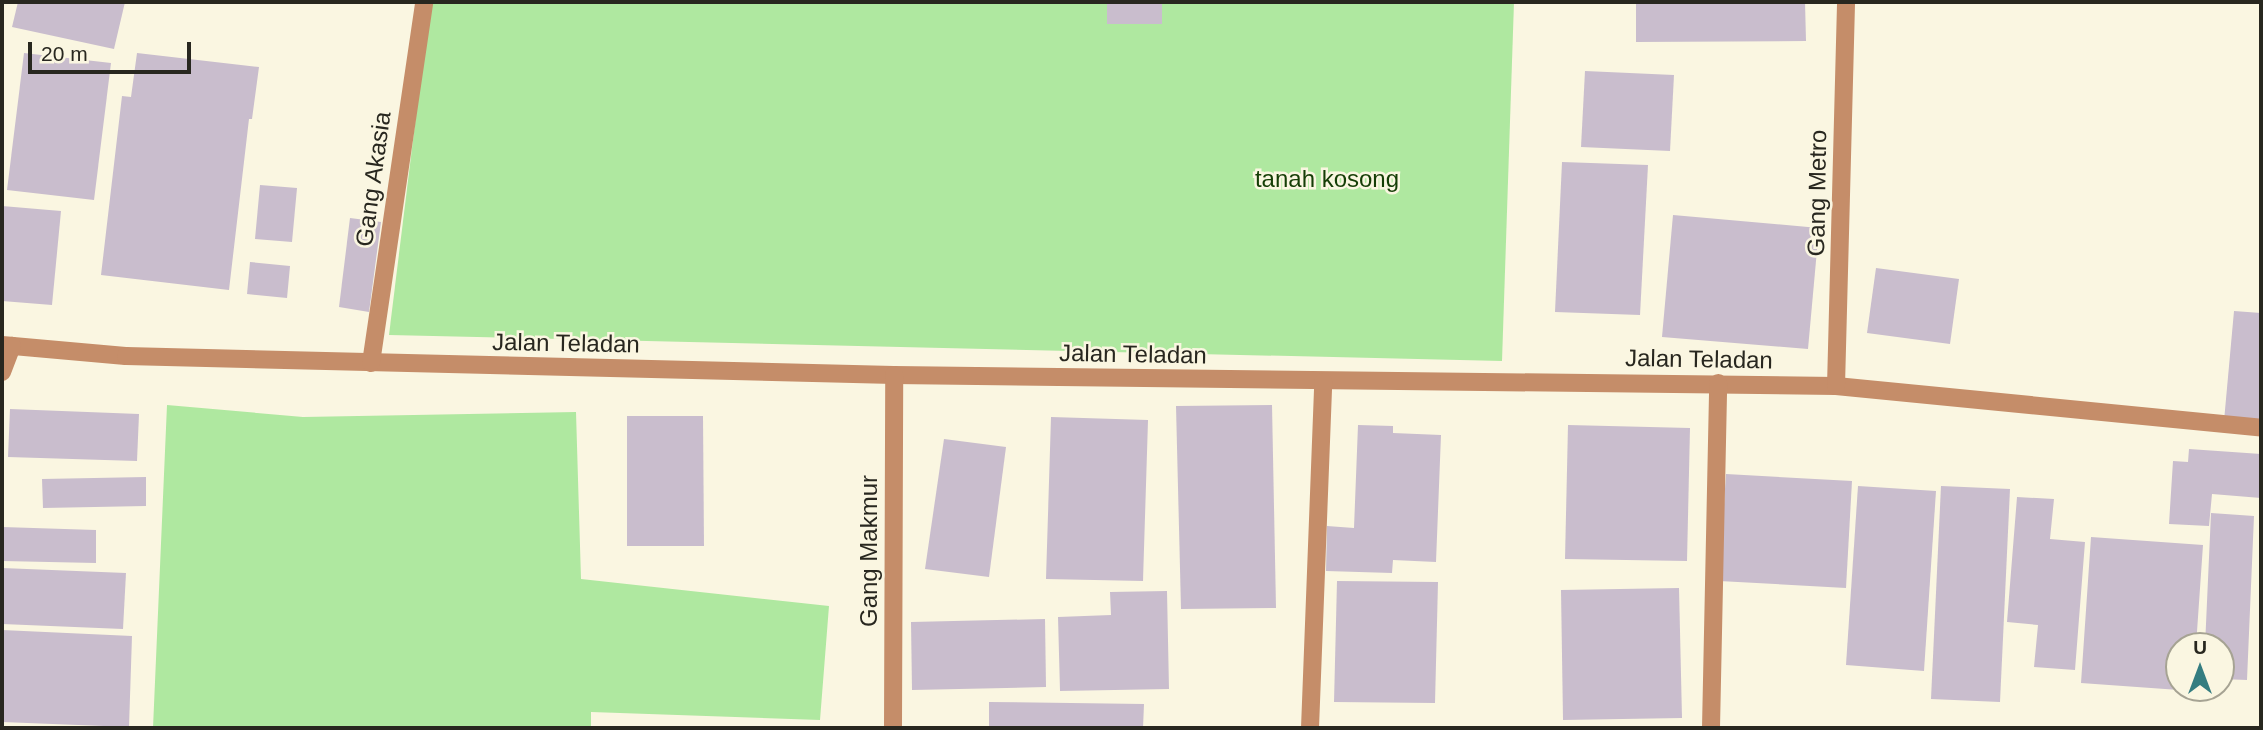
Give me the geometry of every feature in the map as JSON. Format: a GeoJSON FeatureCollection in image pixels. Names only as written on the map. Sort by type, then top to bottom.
{"type":"FeatureCollection","features":[{"type":"Feature","properties":{"kind":"street","name":"Gang Akasia"},"geometry":{"type":"LineString","coordinates":[[371,363],[424,2]]}},
{"type":"Feature","properties":{"kind":"street","name":"Gang Metro"},"geometry":{"type":"LineString","coordinates":[[1836,386],[1846,2]]}},
{"type":"Feature","properties":{"kind":"street","name":"Jalan Teladan"},"geometry":{"type":"LineString","coordinates":[[7,346],[126,356],[894,375],[1836,386],[2261,428]]}},
{"type":"Feature","properties":{"kind":"street"},"geometry":{"type":"LineString","coordinates":[[2,372],[7,346]]}},
{"type":"Feature","properties":{"kind":"street","name":"Gang Makmur"},"geometry":{"type":"LineString","coordinates":[[893,728],[894,375]]}},
{"type":"Feature","properties":{"kind":"street"},"geometry":{"type":"LineString","coordinates":[[1310,728],[1323,382]]}},
{"type":"Feature","properties":{"kind":"street"},"geometry":{"type":"LineString","coordinates":[[1711,728],[1718,383]]}},
{"type":"Feature","properties":{"kind":"green space","name":"tanah kosong"},"geometry":{"type":"Polygon","coordinates":[[[430,2],[1514,2],[1502,361],[389,335],[430,2]]]}},
{"type":"Feature","properties":{"kind":"green space"},"geometry":{"type":"Polygon","coordinates":[[[167,405],[303,417],[576,412],[581,579],[829,606],[820,720],[591,712],[591,728],[153,728],[167,405]]]}},
{"type":"Feature","properties":{"kind":"building"},"geometry":{"type":"Polygon","coordinates":[[[18,2],[125,2],[114,49],[12,27],[18,2]]]}},
{"type":"Feature","properties":{"kind":"building"},"geometry":{"type":"Polygon","coordinates":[[[1107,2],[1162,2],[1162,24],[1107,24],[1107,2]]]}},
{"type":"Feature","properties":{"kind":"building"},"geometry":{"type":"Polygon","coordinates":[[[1636,2],[1805,2],[1806,41],[1636,42],[1636,2]]]}},
{"type":"Feature","properties":{"kind":"building"},"geometry":{"type":"Polygon","coordinates":[[[24,53],[111,63],[94,200],[7,190],[24,53]]]}},
{"type":"Feature","properties":{"kind":"building"},"geometry":{"type":"Polygon","coordinates":[[[137,53],[259,67],[252,119],[249,119],[229,290],[101,275],[122,96],[131,97],[137,53]]]}},
{"type":"Feature","properties":{"kind":"building"},"geometry":{"type":"Polygon","coordinates":[[[1585,71],[1674,75],[1670,151],[1581,147],[1585,71]]]}},
{"type":"Feature","properties":{"kind":"building"},"geometry":{"type":"Polygon","coordinates":[[[1562,162],[1648,165],[1640,315],[1555,312],[1562,162]]]}},
{"type":"Feature","properties":{"kind":"building"},"geometry":{"type":"Polygon","coordinates":[[[260,185],[297,188],[292,242],[255,239],[260,185]]]}},
{"type":"Feature","properties":{"kind":"building"},"geometry":{"type":"Polygon","coordinates":[[[2,206],[61,211],[52,305],[2,301],[2,206]]]}},
{"type":"Feature","properties":{"kind":"building"},"geometry":{"type":"Polygon","coordinates":[[[1673,215],[1819,228],[1808,349],[1662,337],[1673,215]]]}},
{"type":"Feature","properties":{"kind":"building"},"geometry":{"type":"Polygon","coordinates":[[[350,218],[381,222],[369,312],[339,307],[350,218]]]}},
{"type":"Feature","properties":{"kind":"building"},"geometry":{"type":"Polygon","coordinates":[[[250,262],[290,266],[287,298],[247,294],[250,262]]]}},
{"type":"Feature","properties":{"kind":"building"},"geometry":{"type":"Polygon","coordinates":[[[1876,268],[1959,279],[1950,344],[1867,333],[1876,268]]]}},
{"type":"Feature","properties":{"kind":"building"},"geometry":{"type":"Polygon","coordinates":[[[2234,311],[2261,313],[2261,424],[2224,421],[2234,311]]]}},
{"type":"Feature","properties":{"kind":"building"},"geometry":{"type":"Polygon","coordinates":[[[1272,405],[1276,608],[1181,609],[1176,406],[1272,405]]]}},
{"type":"Feature","properties":{"kind":"building"},"geometry":{"type":"Polygon","coordinates":[[[10,409],[139,414],[137,461],[8,457],[10,409]]]}},
{"type":"Feature","properties":{"kind":"building"},"geometry":{"type":"Polygon","coordinates":[[[627,416],[703,416],[704,546],[627,546],[627,416]]]}},
{"type":"Feature","properties":{"kind":"building"},"geometry":{"type":"Polygon","coordinates":[[[1051,417],[1148,420],[1143,581],[1046,579],[1051,417]]]}},
{"type":"Feature","properties":{"kind":"building"},"geometry":{"type":"Polygon","coordinates":[[[1358,425],[1393,426],[1393,433],[1441,435],[1436,562],[1393,560],[1392,573],[1326,571],[1327,526],[1354,528],[1358,425]]]}},
{"type":"Feature","properties":{"kind":"building"},"geometry":{"type":"Polygon","coordinates":[[[1568,425],[1690,428],[1687,561],[1565,559],[1568,425]]]}},
{"type":"Feature","properties":{"kind":"building"},"geometry":{"type":"Polygon","coordinates":[[[944,439],[1006,447],[989,577],[925,569],[944,439]]]}},
{"type":"Feature","properties":{"kind":"building"},"geometry":{"type":"Polygon","coordinates":[[[2189,449],[2261,454],[2261,498],[2212,494],[2209,526],[2169,524],[2173,461],[2188,462],[2189,449]]]}},
{"type":"Feature","properties":{"kind":"building"},"geometry":{"type":"Polygon","coordinates":[[[1726,474],[1852,481],[1846,588],[1719,581],[1726,474]]]}},
{"type":"Feature","properties":{"kind":"building"},"geometry":{"type":"Polygon","coordinates":[[[146,477],[146,506],[43,508],[42,479],[146,477]]]}},
{"type":"Feature","properties":{"kind":"building"},"geometry":{"type":"Polygon","coordinates":[[[1858,486],[1936,491],[1924,671],[1846,665],[1858,486]]]}},
{"type":"Feature","properties":{"kind":"building"},"geometry":{"type":"Polygon","coordinates":[[[1941,486],[2010,489],[2000,702],[1931,699],[1941,486]]]}},
{"type":"Feature","properties":{"kind":"building"},"geometry":{"type":"Polygon","coordinates":[[[2017,497],[2054,499],[2050,539],[2085,542],[2075,670],[2034,667],[2038,625],[2007,622],[2017,497]]]}},
{"type":"Feature","properties":{"kind":"building"},"geometry":{"type":"Polygon","coordinates":[[[2211,513],[2254,516],[2247,680],[2235,680],[2235,632],[2206,632],[2211,513]]]}},
{"type":"Feature","properties":{"kind":"building"},"geometry":{"type":"Polygon","coordinates":[[[2,527],[96,530],[96,563],[2,561],[2,527]]]}},
{"type":"Feature","properties":{"kind":"building"},"geometry":{"type":"Polygon","coordinates":[[[2091,537],[2203,545],[2197,632],[2165,632],[2165,689],[2081,683],[2091,537]]]}},
{"type":"Feature","properties":{"kind":"building"},"geometry":{"type":"Polygon","coordinates":[[[2,568],[126,573],[123,629],[2,624],[2,568]]]}},
{"type":"Feature","properties":{"kind":"building"},"geometry":{"type":"Polygon","coordinates":[[[1337,581],[1438,582],[1435,703],[1334,702],[1337,581]]]}},
{"type":"Feature","properties":{"kind":"building"},"geometry":{"type":"Polygon","coordinates":[[[1679,588],[1682,718],[1563,720],[1561,590],[1679,588]]]}},
{"type":"Feature","properties":{"kind":"building"},"geometry":{"type":"Polygon","coordinates":[[[1167,591],[1169,689],[1060,691],[1058,617],[1111,615],[1110,592],[1167,591]]]}},
{"type":"Feature","properties":{"kind":"building"},"geometry":{"type":"Polygon","coordinates":[[[1045,619],[1046,687],[912,690],[911,622],[1045,619]]]}},
{"type":"Feature","properties":{"kind":"building"},"geometry":{"type":"Polygon","coordinates":[[[2,630],[132,636],[129,727],[2,722],[2,630]]]}},
{"type":"Feature","properties":{"kind":"building"},"geometry":{"type":"Polygon","coordinates":[[[989,702],[1144,704],[1143,728],[989,728],[989,702]]]}}]}
